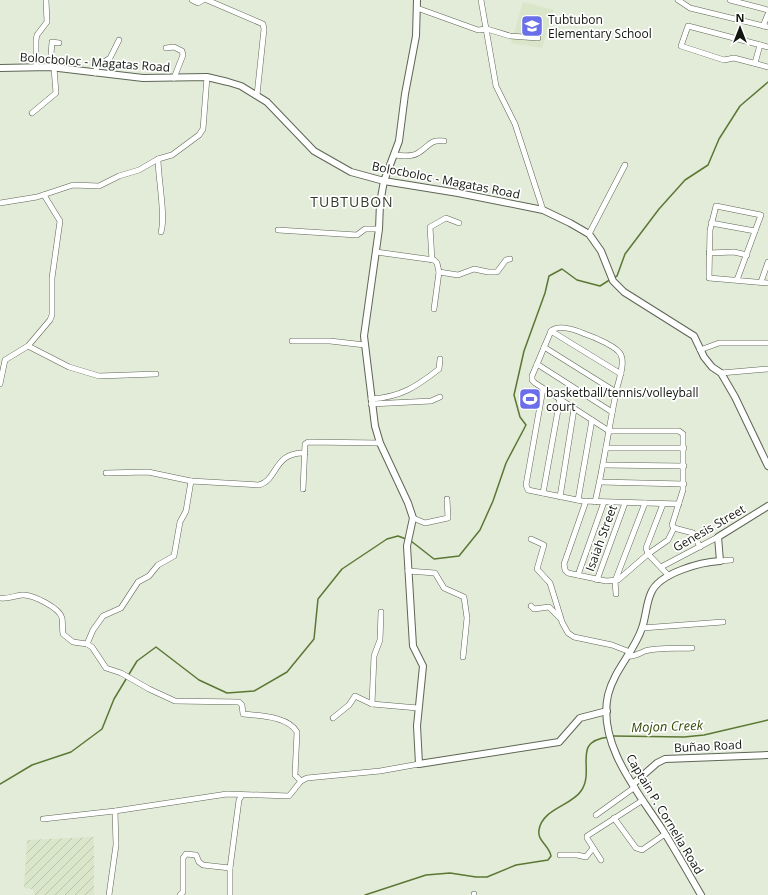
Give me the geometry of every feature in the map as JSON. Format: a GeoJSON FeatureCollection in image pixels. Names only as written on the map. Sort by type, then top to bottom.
{"type":"FeatureCollection","features":[{"type":"Feature","properties":{"kind":"street"},"geometry":{"type":"LineString","coordinates":[[36,67],[37,35],[47,22],[46,0]]}},
{"type":"Feature","properties":{"kind":"street"},"geometry":{"type":"LineString","coordinates":[[192,0],[198,3],[205,0],[262,24],[264,29],[257,95]]}},
{"type":"Feature","properties":{"kind":"street"},"geometry":{"type":"LineString","coordinates":[[417,0],[416,36],[395,155],[384,181],[380,203],[379,229],[365,319],[365,345],[371,401],[380,443],[408,503],[413,518],[408,539],[408,571],[413,646],[423,666],[418,708],[419,764]]}},
{"type":"Feature","properties":{"kind":"street"},"geometry":{"type":"LineString","coordinates":[[481,0],[496,86],[515,124],[543,210]]}},
{"type":"Feature","properties":{"kind":"street"},"geometry":{"type":"LineString","coordinates":[[678,0],[690,8],[766,26],[768,14]]}},
{"type":"Feature","properties":{"kind":"street"},"geometry":{"type":"LineString","coordinates":[[730,0],[768,10]]}},
{"type":"Feature","properties":{"kind":"street"},"geometry":{"type":"LineString","coordinates":[[417,8],[469,28],[487,30],[510,36],[538,38]]}},
{"type":"Feature","properties":{"kind":"street"},"geometry":{"type":"LineString","coordinates":[[768,47],[688,26],[680,46],[724,60],[734,58],[768,67]]}},
{"type":"Feature","properties":{"kind":"street"},"geometry":{"type":"LineString","coordinates":[[95,73],[96,67],[110,58],[119,40]]}},
{"type":"Feature","properties":{"kind":"street"},"geometry":{"type":"LineString","coordinates":[[32,113],[56,93],[52,68],[52,42],[59,43]]}},
{"type":"Feature","properties":{"kind":"street"},"geometry":{"type":"LineString","coordinates":[[755,63],[760,45]]}},
{"type":"Feature","properties":{"kind":"street"},"geometry":{"type":"LineString","coordinates":[[166,48],[174,47],[182,51],[183,55],[174,78]]}},
{"type":"Feature","properties":{"kind":"street","name":"Bolocboloc - Magatas Road"},"geometry":{"type":"LineString","coordinates":[[0,68],[52,68],[143,78],[207,77],[241,86],[268,102],[314,151],[352,172],[384,181],[458,193],[543,210],[589,234],[602,251],[612,278],[624,292],[690,333],[712,367],[721,373],[735,397],[768,466]]}},
{"type":"Feature","properties":{"kind":"street"},"geometry":{"type":"LineString","coordinates":[[0,203],[44,195],[73,185],[99,186],[119,176],[139,170],[158,159],[172,155],[184,147],[203,129],[207,77]]}},
{"type":"Feature","properties":{"kind":"street"},"geometry":{"type":"LineString","coordinates":[[395,155],[413,155],[418,153],[427,144],[435,141],[444,141]]}},
{"type":"Feature","properties":{"kind":"street"},"geometry":{"type":"LineString","coordinates":[[158,159],[158,176],[163,220],[161,232]]}},
{"type":"Feature","properties":{"kind":"street"},"geometry":{"type":"LineString","coordinates":[[589,234],[624,165]]}},
{"type":"Feature","properties":{"kind":"street"},"geometry":{"type":"LineString","coordinates":[[0,384],[5,360],[28,346],[50,320],[52,315],[52,278],[60,221],[44,195]]}},
{"type":"Feature","properties":{"kind":"street"},"geometry":{"type":"LineString","coordinates":[[737,280],[761,215],[716,206],[711,223],[709,278],[761,282],[768,282]]}},
{"type":"Feature","properties":{"kind":"street"},"geometry":{"type":"LineString","coordinates":[[432,260],[430,227],[446,218],[459,223]]}},
{"type":"Feature","properties":{"kind":"street"},"geometry":{"type":"LineString","coordinates":[[711,223],[755,231]]}},
{"type":"Feature","properties":{"kind":"street"},"geometry":{"type":"LineString","coordinates":[[278,230],[357,235],[365,229],[379,229]]}},
{"type":"Feature","properties":{"kind":"street"},"geometry":{"type":"LineString","coordinates":[[376,252],[436,261],[439,272],[434,309]]}},
{"type":"Feature","properties":{"kind":"street"},"geometry":{"type":"LineString","coordinates":[[709,253],[734,252],[746,255]]}},
{"type":"Feature","properties":{"kind":"street"},"geometry":{"type":"LineString","coordinates":[[439,272],[458,275],[474,269],[497,272],[506,260],[510,259]]}},
{"type":"Feature","properties":{"kind":"street"},"geometry":{"type":"LineString","coordinates":[[761,282],[768,262]]}},
{"type":"Feature","properties":{"kind":"street"},"geometry":{"type":"LineString","coordinates":[[586,501],[564,564],[566,572],[597,580],[615,581],[668,540],[674,528],[672,525],[684,484],[684,435],[679,431],[609,431],[543,389],[532,380],[551,331],[555,328],[570,329],[604,342],[621,354],[621,374],[616,392],[612,412],[609,431],[600,482],[595,502]]}},
{"type":"Feature","properties":{"kind":"street"},"geometry":{"type":"LineString","coordinates":[[551,331],[621,374]]}},
{"type":"Feature","properties":{"kind":"street"},"geometry":{"type":"LineString","coordinates":[[292,341],[330,341],[365,345]]}},
{"type":"Feature","properties":{"kind":"street"},"geometry":{"type":"LineString","coordinates":[[700,350],[719,343],[768,344]]}},
{"type":"Feature","properties":{"kind":"street"},"geometry":{"type":"LineString","coordinates":[[28,346],[69,367],[99,376],[156,374]]}},
{"type":"Feature","properties":{"kind":"street"},"geometry":{"type":"LineString","coordinates":[[544,347],[616,392]]}},
{"type":"Feature","properties":{"kind":"street"},"geometry":{"type":"LineString","coordinates":[[371,401],[387,398],[414,388],[439,369],[440,359]]}},
{"type":"Feature","properties":{"kind":"street"},"geometry":{"type":"LineString","coordinates":[[537,364],[612,412]]}},
{"type":"Feature","properties":{"kind":"street"},"geometry":{"type":"LineString","coordinates":[[721,373],[768,369]]}},
{"type":"Feature","properties":{"kind":"street"},"geometry":{"type":"LineString","coordinates":[[543,389],[526,485],[529,491],[595,502],[679,504]]}},
{"type":"Feature","properties":{"kind":"street"},"geometry":{"type":"LineString","coordinates":[[371,401],[431,401],[440,397]]}},
{"type":"Feature","properties":{"kind":"street"},"geometry":{"type":"LineString","coordinates":[[543,493],[560,399]]}},
{"type":"Feature","properties":{"kind":"street"},"geometry":{"type":"LineString","coordinates":[[560,497],[574,408]]}},
{"type":"Feature","properties":{"kind":"street"},"geometry":{"type":"LineString","coordinates":[[578,500],[592,420]]}},
{"type":"Feature","properties":{"kind":"street"},"geometry":{"type":"LineString","coordinates":[[303,489],[305,444],[308,442],[380,443]]}},
{"type":"Feature","properties":{"kind":"street"},"geometry":{"type":"LineString","coordinates":[[606,448],[684,448]]}},
{"type":"Feature","properties":{"kind":"street"},"geometry":{"type":"LineString","coordinates":[[106,472],[148,472],[191,481],[246,485],[262,484],[288,456],[296,453],[305,453]]}},
{"type":"Feature","properties":{"kind":"street"},"geometry":{"type":"LineString","coordinates":[[603,465],[684,466]]}},
{"type":"Feature","properties":{"kind":"street"},"geometry":{"type":"LineString","coordinates":[[87,644],[93,630],[103,616],[121,608],[138,582],[149,576],[158,565],[174,556],[180,522],[186,511],[191,481]]}},
{"type":"Feature","properties":{"kind":"street"},"geometry":{"type":"LineString","coordinates":[[600,482],[684,484]]}},
{"type":"Feature","properties":{"kind":"street"},"geometry":{"type":"LineString","coordinates":[[413,518],[425,523],[448,518],[447,499]]}},
{"type":"Feature","properties":{"kind":"street"},"geometry":{"type":"LineString","coordinates":[[578,575],[604,502]]}},
{"type":"Feature","properties":{"kind":"street","name":"Isaiah Street"},"geometry":{"type":"LineString","coordinates":[[597,580],[625,503]]}},
{"type":"Feature","properties":{"kind":"street"},"geometry":{"type":"LineString","coordinates":[[616,594],[615,581],[645,503]]}},
{"type":"Feature","properties":{"kind":"street"},"geometry":{"type":"LineString","coordinates":[[663,504],[646,545],[648,554],[669,576]]}},
{"type":"Feature","properties":{"kind":"street","name":"Genesis Street"},"geometry":{"type":"LineString","coordinates":[[661,567],[718,536],[768,506]]}},
{"type":"Feature","properties":{"kind":"street"},"geometry":{"type":"LineString","coordinates":[[674,528],[693,533],[700,546]]}},
{"type":"Feature","properties":{"kind":"street"},"geometry":{"type":"LineString","coordinates":[[718,536],[720,561],[731,560]]}},
{"type":"Feature","properties":{"kind":"street"},"geometry":{"type":"LineString","coordinates":[[532,538],[544,545],[537,569],[550,583],[560,618],[568,633],[574,637],[612,645],[629,654],[639,655],[644,652],[654,650],[692,648]]}},
{"type":"Feature","properties":{"kind":"street","name":"Captain P. Cornelia Road"},"geometry":{"type":"LineString","coordinates":[[701,895],[621,763],[613,745],[607,711],[610,689],[642,628],[651,593],[656,586],[669,576],[696,564],[720,561]]}},
{"type":"Feature","properties":{"kind":"street"},"geometry":{"type":"LineString","coordinates":[[408,571],[435,573],[444,588],[464,597],[467,618],[464,657]]}},
{"type":"Feature","properties":{"kind":"street"},"geometry":{"type":"LineString","coordinates":[[0,598],[13,598],[22,595],[37,598],[59,613],[62,618],[63,634],[73,642],[87,644],[92,647],[106,668],[175,700],[239,702],[242,705],[243,714],[283,720],[294,727],[297,732],[295,775],[301,781]]}},
{"type":"Feature","properties":{"kind":"street"},"geometry":{"type":"LineString","coordinates":[[531,606],[534,609],[549,607],[560,618]]}},
{"type":"Feature","properties":{"kind":"street"},"geometry":{"type":"LineString","coordinates":[[372,704],[374,656],[380,640],[381,612]]}},
{"type":"Feature","properties":{"kind":"street"},"geometry":{"type":"LineString","coordinates":[[642,628],[723,622]]}},
{"type":"Feature","properties":{"kind":"street"},"geometry":{"type":"LineString","coordinates":[[333,718],[349,705],[355,696],[372,704],[418,708]]}},
{"type":"Feature","properties":{"kind":"street"},"geometry":{"type":"LineString","coordinates":[[43,819],[115,811],[227,794],[289,796],[301,781],[309,777],[380,771],[560,742],[580,718],[607,711]]}},
{"type":"Feature","properties":{"kind":"street","name":"Buñao Road"},"geometry":{"type":"LineString","coordinates":[[634,785],[657,763],[665,759],[768,755]]}},
{"type":"Feature","properties":{"kind":"street"},"geometry":{"type":"LineString","coordinates":[[596,815],[634,785]]}},
{"type":"Feature","properties":{"kind":"street"},"geometry":{"type":"LineString","coordinates":[[230,895],[230,868],[239,800],[242,795]]}},
{"type":"Feature","properties":{"kind":"street"},"geometry":{"type":"LineString","coordinates":[[602,860],[593,848],[587,836],[643,800]]}},
{"type":"Feature","properties":{"kind":"street"},"geometry":{"type":"LineString","coordinates":[[109,895],[116,845],[115,811]]}},
{"type":"Feature","properties":{"kind":"street"},"geometry":{"type":"LineString","coordinates":[[614,818],[638,849],[642,850],[665,834]]}},
{"type":"Feature","properties":{"kind":"street"},"geometry":{"type":"LineString","coordinates":[[560,855],[577,855],[586,857],[593,848]]}},
{"type":"Feature","properties":{"kind":"street"},"geometry":{"type":"LineString","coordinates":[[180,895],[183,892],[184,858],[186,854],[196,855],[199,862],[203,865],[230,868]]}},
{"type":"Feature","properties":{"kind":"shaded area","name":"Tubtubon Elementary School"},"geometry":{"type":"Polygon","coordinates":[[[523,2],[554,10],[542,48],[511,43],[523,2]]]}},
{"type":"Feature","properties":{"kind":"shaded area"},"geometry":{"type":"Polygon","coordinates":[[[94,837],[94,895],[34,895],[33,889],[24,888],[27,840],[94,837]]]}},
{"type":"Feature","properties":{"kind":"green space","name":"basketball/tennis/volleyball court"},"geometry":{"type":"Polygon","coordinates":[[[526,388],[537,390],[534,410],[522,408],[526,388]]]}},
{"type":"Feature","properties":{"kind":"waterway"},"geometry":{"type":"LineString","coordinates":[[615,277],[617,276],[625,254],[659,209],[685,180],[708,165],[719,139],[740,106],[768,82]]}},
{"type":"Feature","properties":{"kind":"waterway"},"geometry":{"type":"LineString","coordinates":[[411,541],[434,559],[459,556],[480,530],[493,501],[506,463],[526,425],[520,417],[514,395],[524,351],[545,293],[549,276],[562,269],[577,280],[600,286],[611,279]]}},
{"type":"Feature","properties":{"kind":"waterway"},"geometry":{"type":"LineString","coordinates":[[0,784],[32,765],[71,752],[102,729],[114,699],[137,661],[156,647],[199,680],[227,693],[254,691],[287,672],[314,639],[318,599],[342,569],[387,539],[398,536],[406,539]]}},
{"type":"Feature","properties":{"kind":"waterway","name":"Mojon Creek"},"geometry":{"type":"LineString","coordinates":[[613,736],[684,737],[704,735],[768,720]]}},
{"type":"Feature","properties":{"kind":"waterway","name":"Mojon Creek"},"geometry":{"type":"LineString","coordinates":[[365,895],[426,875],[450,873],[487,877],[516,865],[548,860],[551,856],[550,852],[541,840],[539,834],[541,823],[551,812],[571,800],[581,791],[585,783],[587,750],[590,744],[597,740],[609,737]]}},
{"type":"Feature","properties":{"kind":"place","name":"Tubtubon Elementary School"},"geometry":{"type":"Point","coordinates":[532,26]}},
{"type":"Feature","properties":{"kind":"place","name":"basketball/tennis/volleyball court"},"geometry":{"type":"Point","coordinates":[530,399]}},
{"type":"Feature","properties":{"kind":"district","name":"TUBTUBON"},"geometry":{"type":"Point","coordinates":[352,201]}}]}
